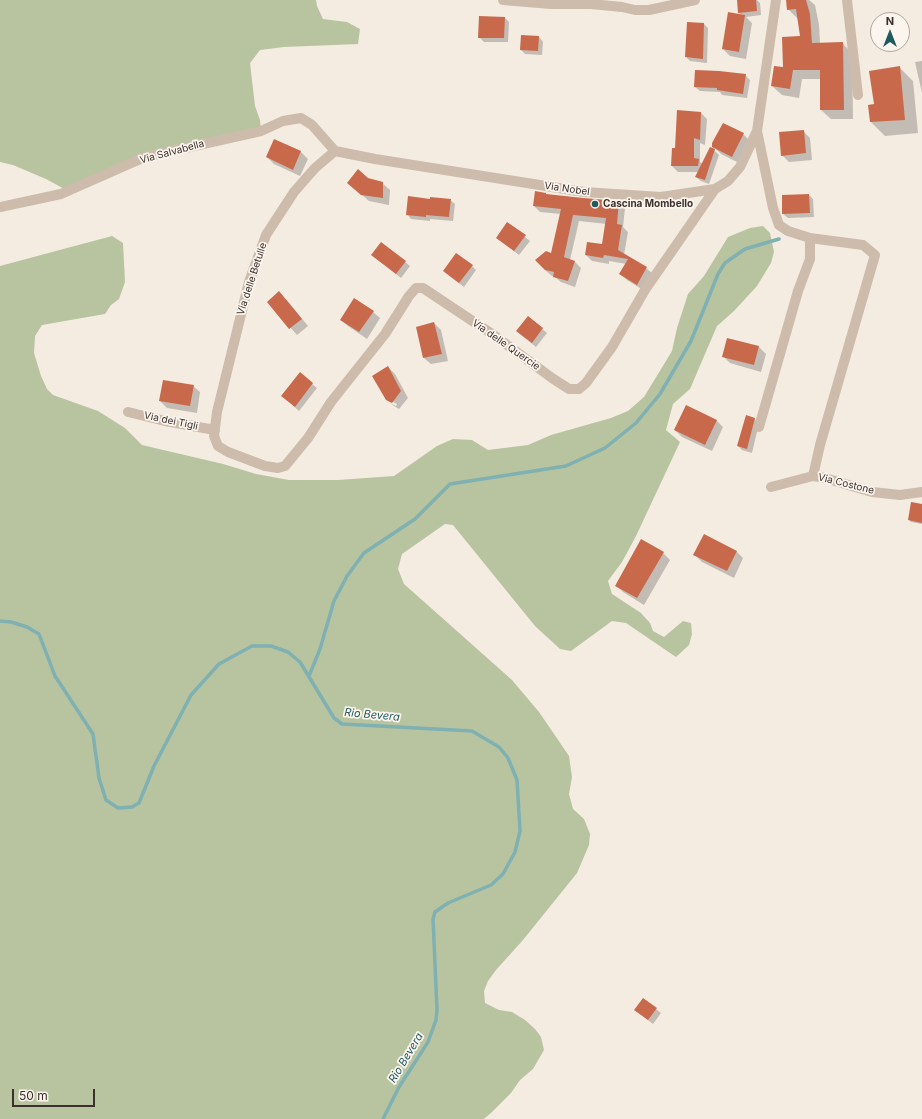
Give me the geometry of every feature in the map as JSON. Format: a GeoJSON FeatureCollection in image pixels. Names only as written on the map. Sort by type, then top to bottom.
{"type":"FeatureCollection","features":[{"type":"Feature","properties":{"kind":"street"},"geometry":{"type":"LineString","coordinates":[[503,0],[545,4],[590,4],[622,7],[635,10],[649,10],[695,0]]}},
{"type":"Feature","properties":{"kind":"street","name":"Via Nobel"},"geometry":{"type":"LineString","coordinates":[[335,151],[375,159],[584,192],[661,197],[715,189],[728,181],[740,167],[757,131],[776,0]]}},
{"type":"Feature","properties":{"kind":"street"},"geometry":{"type":"LineString","coordinates":[[847,0],[858,95]]}},
{"type":"Feature","properties":{"kind":"street","name":"Via Salvabella"},"geometry":{"type":"LineString","coordinates":[[0,206],[61,194],[145,157],[261,131],[284,121],[301,118],[312,125],[335,151]]}},
{"type":"Feature","properties":{"kind":"street"},"geometry":{"type":"LineString","coordinates":[[757,131],[773,208],[779,225],[788,231],[810,238],[863,245],[875,255],[820,445],[813,476]]}},
{"type":"Feature","properties":{"kind":"street","name":"Via delle Betulle"},"geometry":{"type":"LineString","coordinates":[[215,430],[217,412],[241,312],[249,282],[266,235],[294,192],[315,168],[335,151]]}},
{"type":"Feature","properties":{"kind":"street","name":"Via delle Quercie"},"geometry":{"type":"LineString","coordinates":[[215,430],[214,436],[218,446],[228,452],[265,466],[278,468],[285,466],[308,438],[330,402],[384,334],[416,288],[423,288],[495,336],[569,389],[579,389],[586,384],[612,347],[645,290],[715,189]]}},
{"type":"Feature","properties":{"kind":"street"},"geometry":{"type":"LineString","coordinates":[[759,427],[798,290],[810,259],[810,238]]}},
{"type":"Feature","properties":{"kind":"street","name":"Via dei Tigli"},"geometry":{"type":"LineString","coordinates":[[128,412],[215,430]]}},
{"type":"Feature","properties":{"kind":"street","name":"Via Costone"},"geometry":{"type":"LineString","coordinates":[[771,487],[813,476],[825,478],[872,492],[900,495],[922,492]]}},
{"type":"Feature","properties":{"kind":"green space"},"geometry":{"type":"Polygon","coordinates":[[[0,0],[316,0],[323,19],[347,22],[360,29],[358,44],[284,47],[260,50],[250,63],[255,106],[260,120],[261,131],[145,157],[68,191],[46,179],[13,165],[0,162],[0,0]]]}},
{"type":"Feature","properties":{"kind":"green space"},"geometry":{"type":"Polygon","coordinates":[[[763,226],[770,233],[774,252],[771,263],[757,286],[734,311],[717,326],[690,389],[673,404],[666,430],[680,442],[636,536],[622,562],[608,581],[612,594],[641,613],[650,623],[653,631],[664,637],[683,621],[691,623],[692,634],[689,645],[676,657],[626,623],[612,621],[571,651],[560,649],[535,626],[453,525],[445,524],[402,554],[398,569],[404,584],[512,680],[539,712],[569,756],[572,777],[569,794],[573,809],[584,819],[590,834],[589,845],[577,873],[523,940],[496,970],[488,981],[484,991],[485,1003],[499,1010],[512,1012],[525,1020],[541,1037],[544,1050],[533,1069],[520,1080],[511,1093],[484,1119],[0,1119],[0,266],[112,236],[123,243],[125,282],[119,299],[111,305],[105,314],[42,325],[35,336],[34,353],[41,376],[47,389],[53,395],[98,411],[125,428],[142,445],[223,464],[256,474],[289,480],[338,480],[394,476],[437,446],[453,439],[472,440],[488,450],[528,445],[551,435],[611,418],[628,411],[644,397],[672,351],[677,328],[688,294],[704,276],[728,237],[750,228],[763,226]]]}},
{"type":"Feature","properties":{"kind":"building"},"geometry":{"type":"Polygon","coordinates":[[[737,0],[756,0],[757,11],[738,13],[737,0]]]}},
{"type":"Feature","properties":{"kind":"building"},"geometry":{"type":"Polygon","coordinates":[[[786,0],[806,0],[810,14],[812,43],[843,42],[844,110],[820,110],[820,70],[793,70],[790,89],[771,86],[774,66],[783,67],[782,37],[800,36],[796,9],[787,10],[786,0]]]}},
{"type":"Feature","properties":{"kind":"building"},"geometry":{"type":"Polygon","coordinates":[[[728,12],[745,15],[739,52],[722,49],[728,12]]]}},
{"type":"Feature","properties":{"kind":"building"},"geometry":{"type":"Polygon","coordinates":[[[479,16],[505,17],[504,38],[478,38],[479,16]]]}},
{"type":"Feature","properties":{"kind":"building"},"geometry":{"type":"Polygon","coordinates":[[[687,22],[704,23],[703,59],[685,57],[687,22]]]}},
{"type":"Feature","properties":{"kind":"building"},"geometry":{"type":"Polygon","coordinates":[[[521,35],[539,36],[538,51],[520,50],[521,35]]]}},
{"type":"Feature","properties":{"kind":"building"},"geometry":{"type":"Polygon","coordinates":[[[900,66],[905,120],[870,122],[868,105],[874,104],[869,71],[900,66]]]}},
{"type":"Feature","properties":{"kind":"building"},"geometry":{"type":"Polygon","coordinates":[[[695,70],[746,74],[743,94],[717,90],[717,88],[694,87],[695,70]]]}},
{"type":"Feature","properties":{"kind":"building"},"geometry":{"type":"Polygon","coordinates":[[[677,110],[701,112],[700,140],[694,138],[694,158],[699,159],[698,166],[671,166],[672,148],[675,148],[677,110]]]}},
{"type":"Feature","properties":{"kind":"building"},"geometry":{"type":"Polygon","coordinates":[[[723,123],[744,133],[732,157],[712,147],[712,143],[723,123]]]}},
{"type":"Feature","properties":{"kind":"building"},"geometry":{"type":"Polygon","coordinates":[[[804,130],[806,153],[781,156],[779,132],[804,130]]]}},
{"type":"Feature","properties":{"kind":"building"},"geometry":{"type":"Polygon","coordinates":[[[274,139],[301,151],[293,170],[266,157],[274,139]]]}},
{"type":"Feature","properties":{"kind":"building"},"geometry":{"type":"Polygon","coordinates":[[[710,147],[715,149],[705,180],[695,177],[710,147]]]}},
{"type":"Feature","properties":{"kind":"building"},"geometry":{"type":"Polygon","coordinates":[[[358,169],[368,178],[383,182],[383,198],[361,195],[347,183],[358,169]]]}},
{"type":"Feature","properties":{"kind":"building"},"geometry":{"type":"Polygon","coordinates":[[[535,191],[546,194],[619,201],[617,224],[622,225],[618,250],[647,267],[637,285],[619,274],[628,259],[604,255],[603,258],[585,255],[587,242],[602,244],[606,218],[573,215],[564,257],[575,261],[568,281],[553,277],[554,272],[545,270],[535,260],[546,251],[551,253],[561,209],[533,206],[535,191]]]}},
{"type":"Feature","properties":{"kind":"building"},"geometry":{"type":"Polygon","coordinates":[[[809,194],[810,213],[782,214],[782,195],[809,194]]]}},
{"type":"Feature","properties":{"kind":"building"},"geometry":{"type":"Polygon","coordinates":[[[408,196],[430,199],[430,197],[451,199],[449,217],[406,215],[408,196]]]}},
{"type":"Feature","properties":{"kind":"building"},"geometry":{"type":"Polygon","coordinates":[[[507,222],[526,235],[514,251],[496,238],[507,222]]]}},
{"type":"Feature","properties":{"kind":"building"},"geometry":{"type":"Polygon","coordinates":[[[381,242],[406,261],[396,274],[371,255],[381,242]]]}},
{"type":"Feature","properties":{"kind":"building"},"geometry":{"type":"Polygon","coordinates":[[[456,253],[473,265],[459,283],[443,271],[456,253]]]}},
{"type":"Feature","properties":{"kind":"building"},"geometry":{"type":"Polygon","coordinates":[[[279,291],[302,319],[289,329],[267,302],[279,291]]]}},
{"type":"Feature","properties":{"kind":"building"},"geometry":{"type":"Polygon","coordinates":[[[354,298],[374,311],[359,332],[340,320],[354,298]]]}},
{"type":"Feature","properties":{"kind":"building"},"geometry":{"type":"Polygon","coordinates":[[[528,316],[543,328],[532,343],[516,331],[528,316]]]}},
{"type":"Feature","properties":{"kind":"building"},"geometry":{"type":"Polygon","coordinates":[[[434,322],[442,354],[423,358],[416,327],[434,322]]]}},
{"type":"Feature","properties":{"kind":"building"},"geometry":{"type":"Polygon","coordinates":[[[727,338],[759,346],[754,365],[722,357],[727,338]]]}},
{"type":"Feature","properties":{"kind":"building"},"geometry":{"type":"Polygon","coordinates":[[[388,366],[401,391],[392,403],[386,400],[372,376],[388,366]]]}},
{"type":"Feature","properties":{"kind":"building"},"geometry":{"type":"Polygon","coordinates":[[[300,372],[313,383],[295,407],[281,396],[300,372]]]}},
{"type":"Feature","properties":{"kind":"building"},"geometry":{"type":"Polygon","coordinates":[[[163,380],[194,385],[190,406],[159,401],[163,380]]]}},
{"type":"Feature","properties":{"kind":"building"},"geometry":{"type":"Polygon","coordinates":[[[686,405],[717,420],[705,445],[674,430],[686,405]]]}},
{"type":"Feature","properties":{"kind":"building"},"geometry":{"type":"Polygon","coordinates":[[[746,415],[755,418],[747,449],[737,446],[746,415]]]}},
{"type":"Feature","properties":{"kind":"building"},"geometry":{"type":"Polygon","coordinates":[[[911,502],[922,504],[922,523],[908,520],[911,502]]]}},
{"type":"Feature","properties":{"kind":"building"},"geometry":{"type":"Polygon","coordinates":[[[704,534],[737,551],[727,571],[693,555],[704,534]]]}},
{"type":"Feature","properties":{"kind":"building"},"geometry":{"type":"Polygon","coordinates":[[[641,539],[664,552],[637,598],[615,586],[641,539]]]}},
{"type":"Feature","properties":{"kind":"building"},"geometry":{"type":"Polygon","coordinates":[[[643,998],[657,1008],[648,1020],[634,1010],[643,998]]]}},
{"type":"Feature","properties":{"kind":"waterway"},"geometry":{"type":"LineString","coordinates":[[309,676],[320,649],[334,601],[347,576],[364,553],[415,519],[450,484],[566,466],[605,448],[636,423],[660,394],[691,341],[718,274],[725,263],[745,249],[779,239]]}},
{"type":"Feature","properties":{"kind":"waterway","name":"Rio Bevera"},"geometry":{"type":"LineString","coordinates":[[0,621],[11,622],[27,627],[39,634],[55,676],[93,734],[99,778],[106,800],[118,808],[132,807],[139,803],[154,766],[191,695],[219,664],[252,646],[271,646],[288,652],[300,662],[334,718],[342,724],[472,731],[499,747],[508,758],[517,780],[520,831],[515,852],[503,874],[491,885],[448,903],[435,912],[433,919],[437,1010],[436,1020],[428,1042],[399,1087],[383,1119]]}},
{"type":"Feature","properties":{"kind":"place","name":"Cascina Mombello"},"geometry":{"type":"Point","coordinates":[595,204]}}]}
